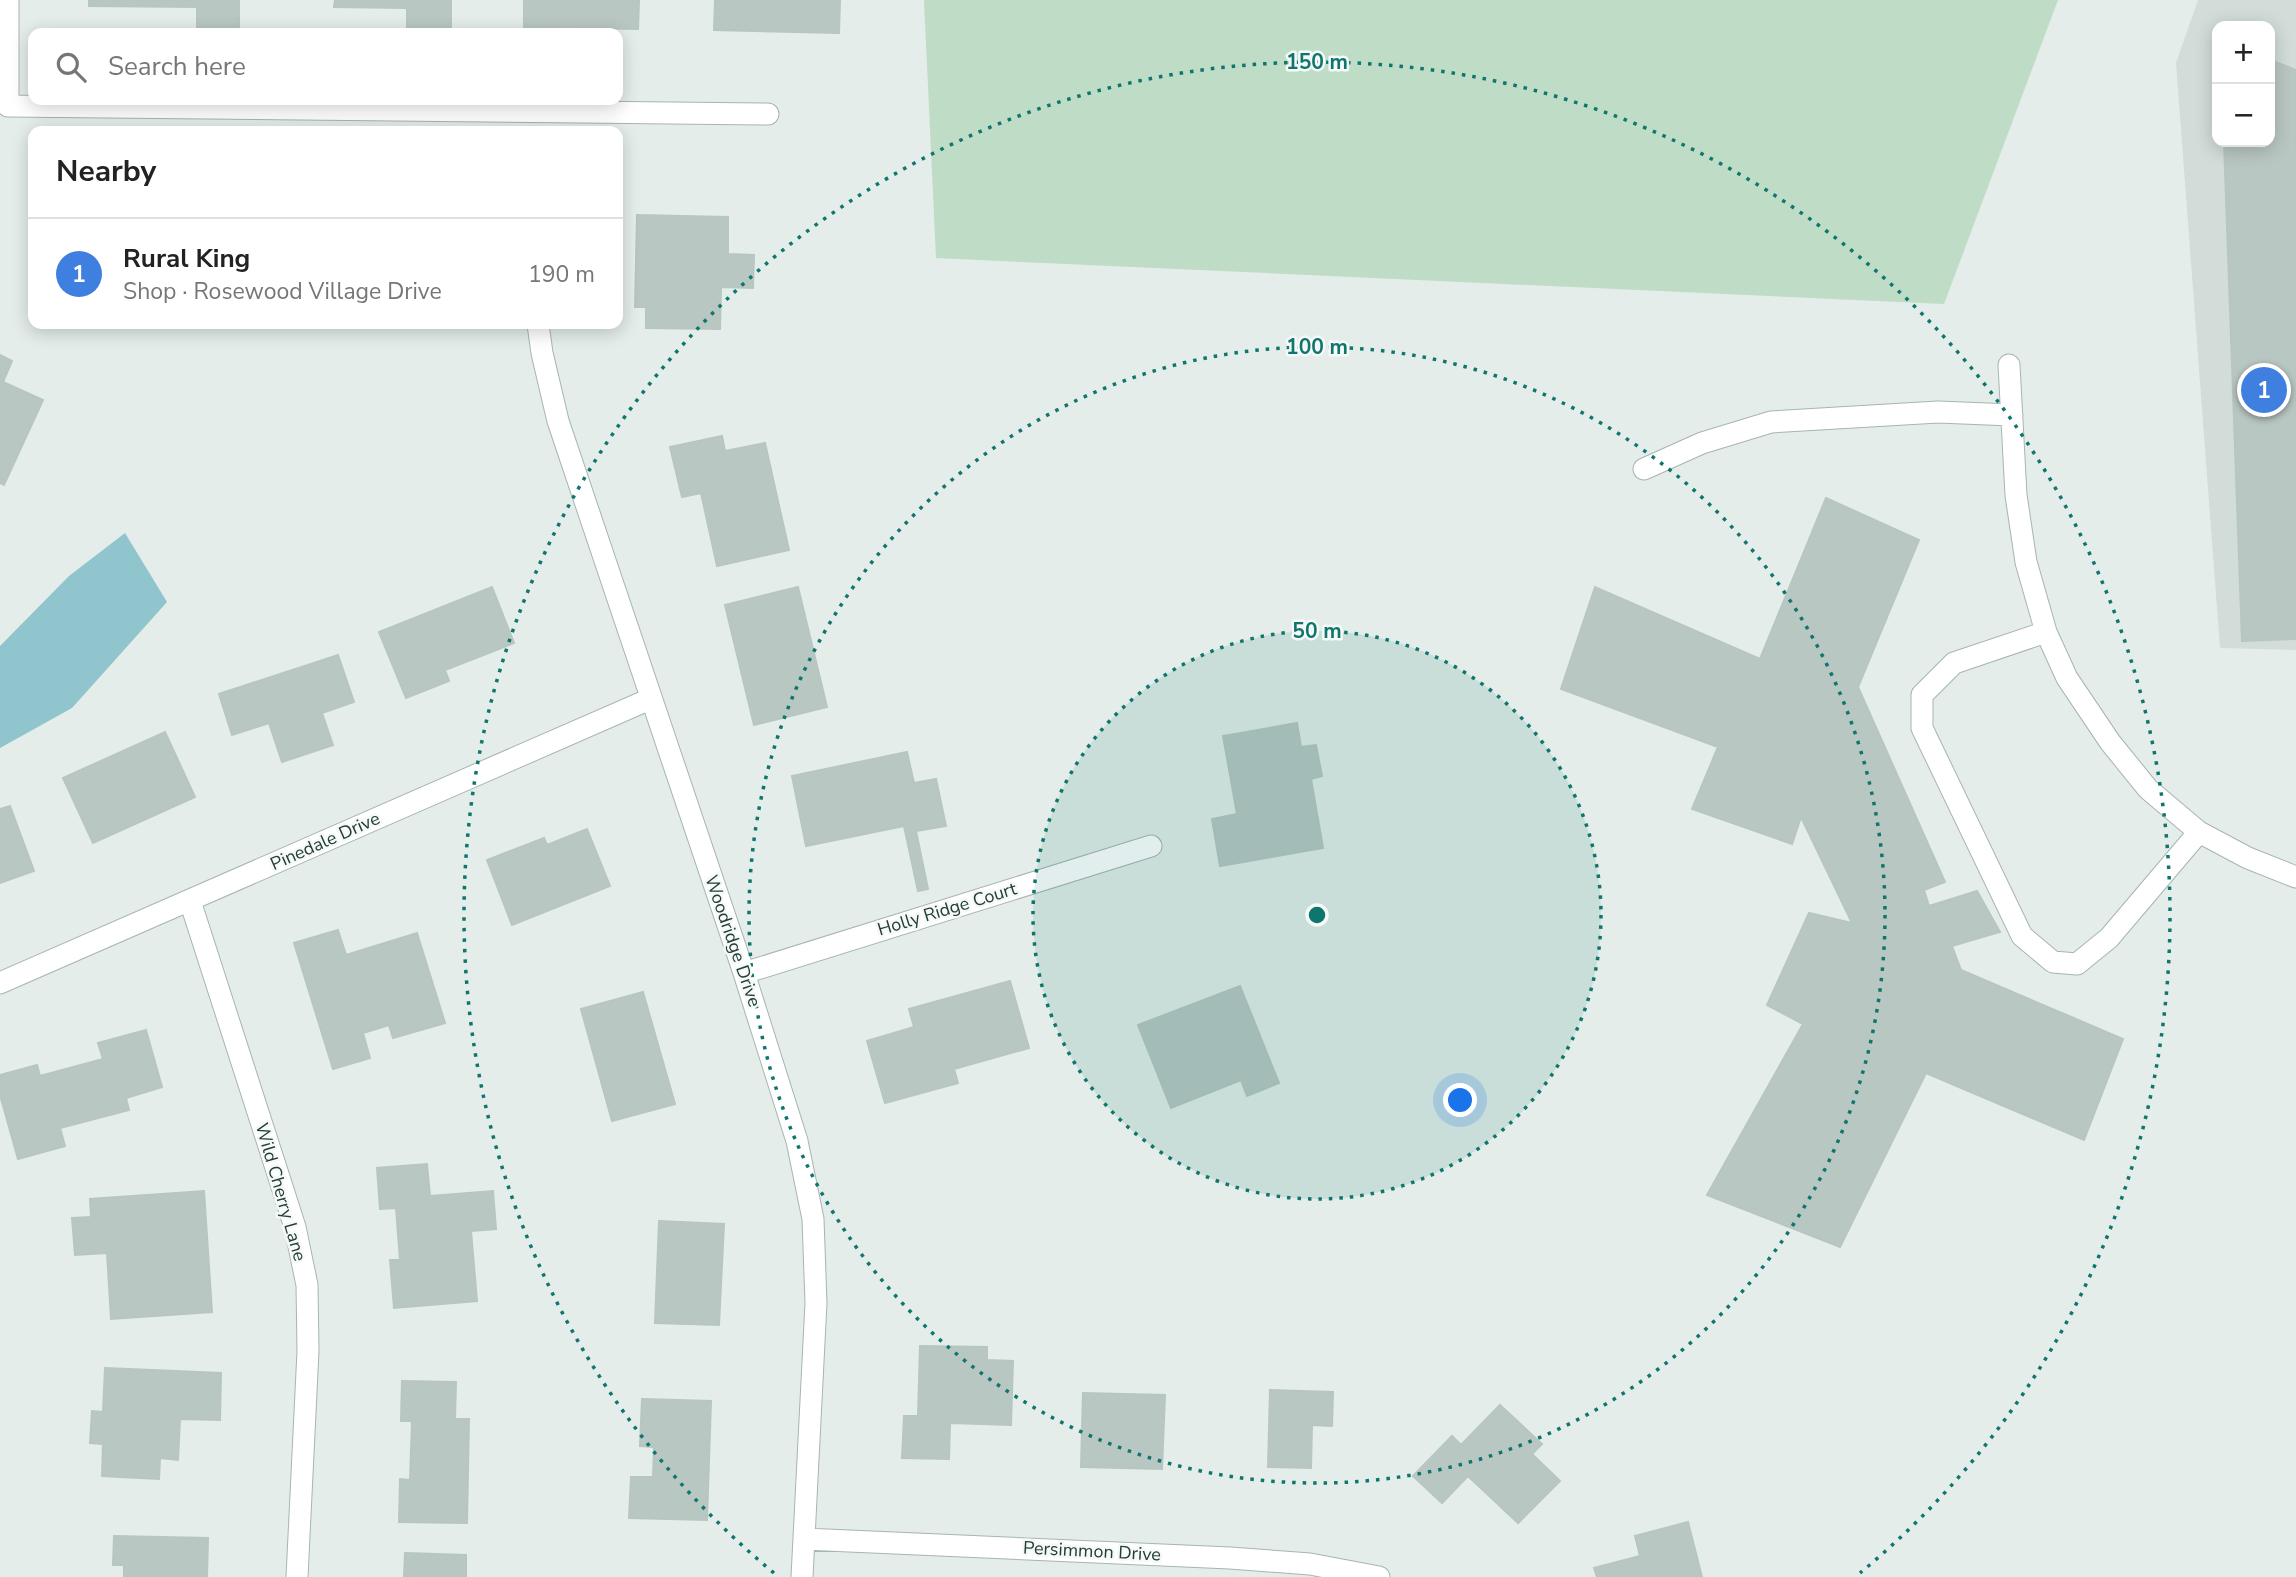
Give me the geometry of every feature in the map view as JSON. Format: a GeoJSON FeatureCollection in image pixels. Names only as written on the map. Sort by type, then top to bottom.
{"type":"FeatureCollection","features":[{"type":"Feature","properties":{"kind":"street"},"geometry":{"type":"LineString","coordinates":[[8,0],[4,113],[534,121],[768,114]]}},
{"type":"Feature","properties":{"kind":"street","name":"Woodridge Drive"},"geometry":{"type":"LineString","coordinates":[[539,329],[558,421],[744,973],[797,1141],[813,1219],[816,1303],[802,1577]]}},
{"type":"Feature","properties":{"kind":"street"},"geometry":{"type":"LineString","coordinates":[[2009,365],[2016,495],[2026,562],[2046,632],[2067,678],[2110,742],[2148,789],[2199,832],[2248,858],[2296,877]]}},
{"type":"Feature","properties":{"kind":"street"},"geometry":{"type":"LineString","coordinates":[[1644,469],[1702,443],[1771,422],[1938,412],[2012,415]]}},
{"type":"Feature","properties":{"kind":"street"},"geometry":{"type":"LineString","coordinates":[[2046,632],[1954,663],[1922,695],[1922,728],[2022,936],[2053,962],[2077,964],[2109,938],[2199,832]]}},
{"type":"Feature","properties":{"kind":"street","name":"Pinedale Drive"},"geometry":{"type":"LineString","coordinates":[[0,983],[650,699]]}},
{"type":"Feature","properties":{"kind":"street","name":"Holly Ridge Court"},"geometry":{"type":"LineString","coordinates":[[744,973],[1151,846]]}},
{"type":"Feature","properties":{"kind":"street","name":"Wild Cherry Lane"},"geometry":{"type":"LineString","coordinates":[[190,901],[295,1227],[307,1285],[308,1351],[297,1577]]}},
{"type":"Feature","properties":{"kind":"street","name":"Persimmon Drive"},"geometry":{"type":"LineString","coordinates":[[804,1539],[1230,1558],[1379,1577]]}},
{"type":"Feature","properties":{"kind":"shaded area"},"geometry":{"type":"Polygon","coordinates":[[[2198,0],[2296,0],[2296,650],[2220,648],[2176,63],[2198,0]]]}},
{"type":"Feature","properties":{"kind":"green space"},"geometry":{"type":"Polygon","coordinates":[[[924,0],[2058,0],[1944,304],[936,258],[924,0]]]}},
{"type":"Feature","properties":{"kind":"water"},"geometry":{"type":"Polygon","coordinates":[[[125,533],[167,602],[72,708],[0,748],[0,646],[69,576],[125,533]]]}},
{"type":"Feature","properties":{"kind":"building"},"geometry":{"type":"Polygon","coordinates":[[[89,0],[239,0],[239,27],[197,27],[197,7],[89,6],[89,0]]]}},
{"type":"Feature","properties":{"kind":"building"},"geometry":{"type":"Polygon","coordinates":[[[335,0],[451,0],[451,27],[407,27],[407,8],[334,7],[335,0]]]}},
{"type":"Feature","properties":{"kind":"building"},"geometry":{"type":"Polygon","coordinates":[[[524,0],[639,0],[638,29],[524,27],[524,0]]]}},
{"type":"Feature","properties":{"kind":"building"},"geometry":{"type":"Polygon","coordinates":[[[715,0],[840,0],[839,33],[714,30],[715,0]]]}},
{"type":"Feature","properties":{"kind":"building"},"geometry":{"type":"Polygon","coordinates":[[[2275,62],[2296,70],[2296,639],[2242,641],[2224,147],[2275,147],[2275,62]]]}},
{"type":"Feature","properties":{"kind":"building"},"geometry":{"type":"Polygon","coordinates":[[[637,215],[728,217],[728,254],[754,255],[753,288],[721,287],[720,329],[646,328],[646,307],[635,307],[637,215]]]}},
{"type":"Feature","properties":{"kind":"building"},"geometry":{"type":"Polygon","coordinates":[[[0,355],[12,361],[3,382],[43,400],[4,485],[0,483],[0,355]]]}},
{"type":"Feature","properties":{"kind":"building"},"geometry":{"type":"Polygon","coordinates":[[[722,436],[725,451],[765,443],[789,550],[717,566],[701,493],[682,497],[670,447],[722,436]]]}},
{"type":"Feature","properties":{"kind":"building"},"geometry":{"type":"Polygon","coordinates":[[[1826,498],[1919,540],[1858,687],[1945,882],[1924,890],[1929,906],[1977,891],[2000,932],[1952,946],[1961,970],[2123,1039],[2084,1140],[1926,1073],[1840,1247],[1707,1195],[1803,1024],[1767,1005],[1809,913],[1852,923],[1801,817],[1792,844],[1692,809],[1718,747],[1561,689],[1595,587],[1760,659],[1826,498]]]}},
{"type":"Feature","properties":{"kind":"building"},"geometry":{"type":"Polygon","coordinates":[[[492,587],[514,643],[445,670],[449,681],[406,698],[379,632],[492,587]]]}},
{"type":"Feature","properties":{"kind":"building"},"geometry":{"type":"Polygon","coordinates":[[[798,587],[827,707],[754,725],[725,605],[798,587]]]}},
{"type":"Feature","properties":{"kind":"building"},"geometry":{"type":"Polygon","coordinates":[[[338,655],[354,702],[322,713],[333,745],[282,762],[269,723],[232,735],[219,694],[338,655]]]}},
{"type":"Feature","properties":{"kind":"building"},"geometry":{"type":"Polygon","coordinates":[[[1297,723],[1301,747],[1316,745],[1322,776],[1311,779],[1323,848],[1220,866],[1212,819],[1237,814],[1223,736],[1297,723]]]}},
{"type":"Feature","properties":{"kind":"building"},"geometry":{"type":"Polygon","coordinates":[[[165,732],[195,797],[93,843],[63,778],[165,732]]]}},
{"type":"Feature","properties":{"kind":"building"},"geometry":{"type":"Polygon","coordinates":[[[907,752],[914,783],[936,779],[946,826],[916,831],[928,889],[918,891],[904,826],[806,846],[792,776],[907,752]]]}},
{"type":"Feature","properties":{"kind":"building"},"geometry":{"type":"Polygon","coordinates":[[[10,806],[34,871],[0,883],[0,809],[10,806]]]}},
{"type":"Feature","properties":{"kind":"building"},"geometry":{"type":"Polygon","coordinates":[[[587,829],[610,886],[512,925],[487,860],[544,838],[547,845],[587,829]]]}},
{"type":"Feature","properties":{"kind":"building"},"geometry":{"type":"Polygon","coordinates":[[[338,930],[346,955],[417,933],[445,1023],[393,1038],[389,1025],[363,1033],[370,1058],[333,1069],[294,943],[338,930]]]}},
{"type":"Feature","properties":{"kind":"building"},"geometry":{"type":"Polygon","coordinates":[[[1010,981],[1029,1048],[954,1069],[958,1083],[885,1103],[867,1041],[914,1027],[909,1009],[1010,981]]]}},
{"type":"Feature","properties":{"kind":"building"},"geometry":{"type":"Polygon","coordinates":[[[1240,986],[1279,1083],[1247,1096],[1241,1080],[1171,1108],[1138,1025],[1240,986]]]}},
{"type":"Feature","properties":{"kind":"building"},"geometry":{"type":"Polygon","coordinates":[[[643,992],[675,1104],[612,1121],[581,1009],[643,992]]]}},
{"type":"Feature","properties":{"kind":"building"},"geometry":{"type":"Polygon","coordinates":[[[146,1030],[162,1087],[126,1098],[129,1110],[60,1128],[65,1146],[18,1159],[0,1095],[0,1075],[37,1065],[40,1076],[103,1059],[98,1043],[146,1030]]]}},
{"type":"Feature","properties":{"kind":"building"},"geometry":{"type":"Polygon","coordinates":[[[427,1164],[430,1196],[493,1191],[496,1229],[471,1231],[477,1301],[394,1308],[390,1260],[400,1260],[396,1208],[380,1209],[377,1168],[427,1164]]]}},
{"type":"Feature","properties":{"kind":"building"},"geometry":{"type":"Polygon","coordinates":[[[204,1191],[212,1312],[111,1319],[107,1253],[75,1255],[72,1218],[91,1217],[90,1199],[204,1191]]]}},
{"type":"Feature","properties":{"kind":"building"},"geometry":{"type":"Polygon","coordinates":[[[659,1221],[724,1224],[719,1325],[655,1323],[659,1221]]]}},
{"type":"Feature","properties":{"kind":"building"},"geometry":{"type":"Polygon","coordinates":[[[920,1346],[987,1347],[987,1360],[1013,1361],[1011,1425],[950,1423],[949,1459],[902,1458],[904,1416],[918,1416],[920,1346]]]}},
{"type":"Feature","properties":{"kind":"building"},"geometry":{"type":"Polygon","coordinates":[[[105,1368],[221,1373],[220,1420],[180,1419],[178,1460],[160,1458],[159,1479],[102,1476],[103,1444],[90,1443],[92,1411],[103,1412],[105,1368]]]}},
{"type":"Feature","properties":{"kind":"building"},"geometry":{"type":"Polygon","coordinates":[[[402,1381],[456,1382],[455,1419],[469,1419],[467,1523],[399,1522],[400,1479],[410,1480],[412,1421],[401,1421],[402,1381]]]}},
{"type":"Feature","properties":{"kind":"building"},"geometry":{"type":"Polygon","coordinates":[[[1270,1390],[1333,1392],[1332,1426],[1312,1425],[1311,1468],[1268,1467],[1270,1390]]]}},
{"type":"Feature","properties":{"kind":"building"},"geometry":{"type":"Polygon","coordinates":[[[1083,1393],[1165,1395],[1162,1469],[1081,1467],[1083,1393]]]}},
{"type":"Feature","properties":{"kind":"building"},"geometry":{"type":"Polygon","coordinates":[[[642,1399],[711,1401],[707,1520],[629,1518],[631,1477],[653,1477],[654,1447],[640,1446],[642,1399]]]}},
{"type":"Feature","properties":{"kind":"building"},"geometry":{"type":"Polygon","coordinates":[[[1500,1405],[1542,1444],[1532,1454],[1560,1481],[1518,1523],[1468,1476],[1442,1503],[1413,1476],[1452,1436],[1461,1445],[1500,1405]]]}},
{"type":"Feature","properties":{"kind":"building"},"geometry":{"type":"Polygon","coordinates":[[[1688,1522],[1702,1577],[1597,1577],[1594,1568],[1640,1556],[1635,1536],[1688,1522]]]}},
{"type":"Feature","properties":{"kind":"building"},"geometry":{"type":"Polygon","coordinates":[[[114,1536],[208,1538],[207,1577],[124,1577],[124,1565],[113,1565],[114,1536]]]}},
{"type":"Feature","properties":{"kind":"building"},"geometry":{"type":"Polygon","coordinates":[[[405,1553],[466,1555],[466,1577],[404,1577],[405,1553]]]}},
{"type":"Feature","properties":{"kind":"place","name":"Rural King"},"geometry":{"type":"Point","coordinates":[2264,390]}}]}
